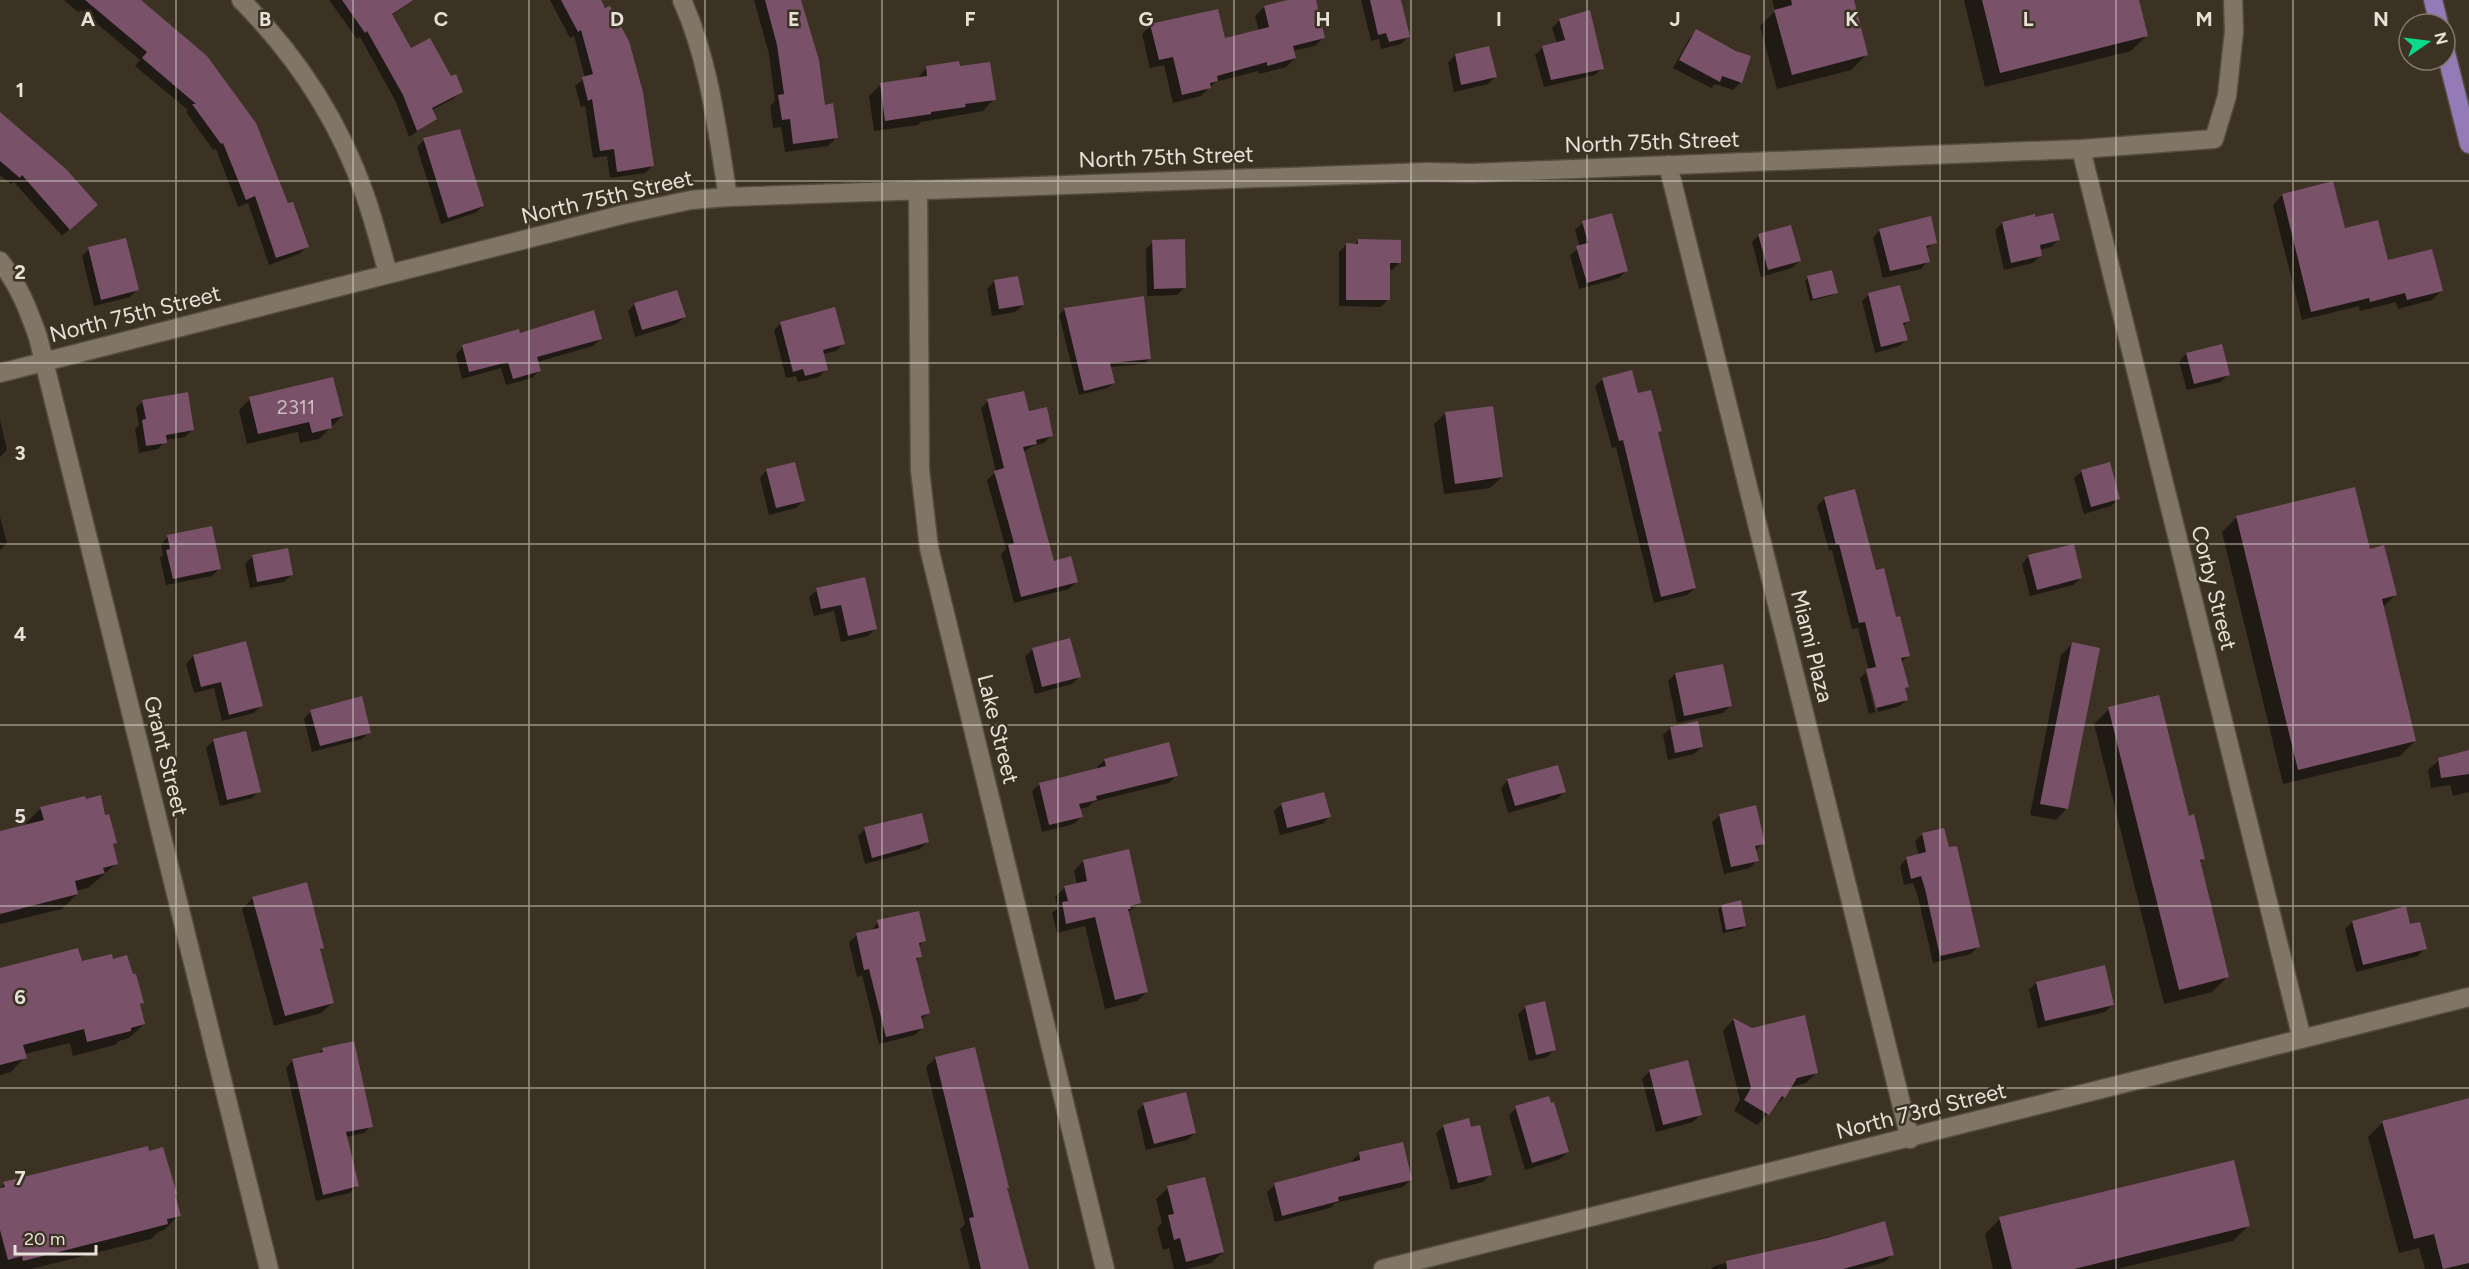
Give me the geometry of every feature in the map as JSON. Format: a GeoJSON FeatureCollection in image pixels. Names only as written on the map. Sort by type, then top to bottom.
{"type":"FeatureCollection","features":[{"type":"Feature","properties":{"kind":"main road"},"geometry":{"type":"LineString","coordinates":[[2451,72],[2469,144]]}},
{"type":"Feature","properties":{"kind":"street"},"geometry":{"type":"LineString","coordinates":[[241,0],[264,24],[308,80],[341,138],[365,195],[388,274]]}},
{"type":"Feature","properties":{"kind":"street"},"geometry":{"type":"LineString","coordinates":[[682,0],[711,85],[728,197]]}},
{"type":"Feature","properties":{"kind":"street","name":"North 75th Street"},"geometry":{"type":"LineString","coordinates":[[0,373],[654,207],[691,200],[2081,149],[2214,139],[2227,96],[2234,31],[2233,0]]}},
{"type":"Feature","properties":{"kind":"street","name":"Corby Street"},"geometry":{"type":"LineString","coordinates":[[2081,149],[2302,1039]]}},
{"type":"Feature","properties":{"kind":"street","name":"Miami Plaza"},"geometry":{"type":"LineString","coordinates":[[1668,165],[1910,1139]]}},
{"type":"Feature","properties":{"kind":"street","name":"Lake Street"},"geometry":{"type":"LineString","coordinates":[[918,190],[920,470],[928,548],[1105,1269]]}},
{"type":"Feature","properties":{"kind":"street","name":"Grant Street"},"geometry":{"type":"LineString","coordinates":[[0,261],[25,299],[38,337],[269,1269]]}},
{"type":"Feature","properties":{"kind":"street","name":"North 73rd Street"},"geometry":{"type":"LineString","coordinates":[[1383,1269],[1910,1139],[2469,997]]}},
{"type":"Feature","properties":{"kind":"building"},"geometry":{"type":"Polygon","coordinates":[[[85,0],[141,0],[207,56],[256,123],[288,203],[293,202],[309,247],[276,258],[255,196],[246,200],[223,143],[221,144],[192,104],[196,104],[142,58],[147,52],[85,0]]]}},
{"type":"Feature","properties":{"kind":"building"},"geometry":{"type":"Polygon","coordinates":[[[342,0],[413,0],[392,14],[411,48],[430,38],[451,76],[456,74],[463,92],[432,108],[437,119],[417,131],[403,95],[367,31],[365,33],[342,0]]]}},
{"type":"Feature","properties":{"kind":"building"},"geometry":{"type":"Polygon","coordinates":[[[561,0],[601,0],[605,8],[610,6],[629,41],[643,92],[654,166],[617,172],[614,149],[600,151],[592,99],[588,101],[582,77],[593,74],[581,30],[578,32],[561,0]]]}},
{"type":"Feature","properties":{"kind":"building"},"geometry":{"type":"Polygon","coordinates":[[[765,0],[801,0],[819,60],[825,105],[833,103],[838,138],[793,144],[790,119],[782,120],[778,95],[784,94],[777,45],[765,0]]]}},
{"type":"Feature","properties":{"kind":"building"},"geometry":{"type":"Polygon","coordinates":[[[1287,0],[1316,0],[1325,38],[1293,46],[1296,58],[1267,66],[1267,62],[1217,76],[1218,81],[1210,83],[1211,88],[1182,95],[1173,57],[1159,60],[1150,24],[1218,9],[1225,38],[1269,27],[1264,6],[1287,0]]]}},
{"type":"Feature","properties":{"kind":"building"},"geometry":{"type":"Polygon","coordinates":[[[1370,0],[1401,0],[1410,37],[1389,42],[1386,33],[1378,35],[1370,0]]]}},
{"type":"Feature","properties":{"kind":"building"},"geometry":{"type":"Polygon","coordinates":[[[1791,0],[1854,0],[1868,55],[1792,75],[1774,10],[1792,5],[1791,0]]]}},
{"type":"Feature","properties":{"kind":"building"},"geometry":{"type":"Polygon","coordinates":[[[1982,0],[2139,0],[2148,36],[2000,73],[1982,0]]]}},
{"type":"Feature","properties":{"kind":"building"},"geometry":{"type":"Polygon","coordinates":[[[1590,10],[1604,69],[1551,80],[1542,46],[1565,40],[1559,19],[1590,10]]]}},
{"type":"Feature","properties":{"kind":"building"},"geometry":{"type":"Polygon","coordinates":[[[1696,29],[1736,51],[1751,56],[1742,83],[1722,76],[1720,82],[1679,60],[1696,29]]]}},
{"type":"Feature","properties":{"kind":"building"},"geometry":{"type":"Polygon","coordinates":[[[1489,46],[1497,77],[1461,85],[1455,54],[1489,46]]]}},
{"type":"Feature","properties":{"kind":"building"},"geometry":{"type":"Polygon","coordinates":[[[959,61],[960,66],[990,62],[996,100],[965,104],[966,107],[885,121],[880,83],[927,76],[926,66],[959,61]]]}},
{"type":"Feature","properties":{"kind":"building"},"geometry":{"type":"Polygon","coordinates":[[[0,112],[66,169],[98,205],[70,230],[22,175],[20,178],[0,161],[0,112]]]}},
{"type":"Feature","properties":{"kind":"building"},"geometry":{"type":"Polygon","coordinates":[[[460,129],[484,206],[448,218],[423,138],[460,129]]]}},
{"type":"Feature","properties":{"kind":"building"},"geometry":{"type":"Polygon","coordinates":[[[2333,181],[2345,228],[2378,220],[2388,260],[2432,249],[2443,291],[2407,300],[2405,293],[2370,302],[2369,298],[2311,312],[2282,194],[2333,181]]]}},
{"type":"Feature","properties":{"kind":"building"},"geometry":{"type":"Polygon","coordinates":[[[1612,213],[1628,271],[1587,283],[1576,246],[1588,243],[1582,221],[1612,213]]]}},
{"type":"Feature","properties":{"kind":"building"},"geometry":{"type":"Polygon","coordinates":[[[2053,213],[2060,240],[2040,245],[2042,256],[2011,263],[2002,222],[2035,214],[2035,217],[2053,213]]]}},
{"type":"Feature","properties":{"kind":"building"},"geometry":{"type":"Polygon","coordinates":[[[1931,216],[1937,243],[1926,246],[1930,262],[1890,271],[1879,229],[1931,216]]]}},
{"type":"Feature","properties":{"kind":"building"},"geometry":{"type":"Polygon","coordinates":[[[1791,225],[1801,261],[1768,270],[1758,234],[1791,225]]]}},
{"type":"Feature","properties":{"kind":"building"},"geometry":{"type":"Polygon","coordinates":[[[126,238],[139,290],[101,300],[88,247],[126,238]]]}},
{"type":"Feature","properties":{"kind":"building"},"geometry":{"type":"Polygon","coordinates":[[[1185,239],[1186,288],[1154,289],[1152,240],[1185,239]]]}},
{"type":"Feature","properties":{"kind":"building"},"geometry":{"type":"Polygon","coordinates":[[[1358,239],[1401,240],[1401,263],[1390,263],[1390,300],[1346,300],[1346,243],[1358,244],[1358,239]]]}},
{"type":"Feature","properties":{"kind":"building"},"geometry":{"type":"Polygon","coordinates":[[[1832,270],[1838,293],[1813,299],[1807,276],[1832,270]]]}},
{"type":"Feature","properties":{"kind":"building"},"geometry":{"type":"Polygon","coordinates":[[[1018,276],[1024,305],[999,309],[994,280],[1018,276]]]}},
{"type":"Feature","properties":{"kind":"building"},"geometry":{"type":"Polygon","coordinates":[[[1900,285],[1910,321],[1903,323],[1908,340],[1881,347],[1868,293],[1900,285]]]}},
{"type":"Feature","properties":{"kind":"building"},"geometry":{"type":"Polygon","coordinates":[[[677,290],[686,317],[642,330],[634,303],[677,290]]]}},
{"type":"Feature","properties":{"kind":"building"},"geometry":{"type":"Polygon","coordinates":[[[1144,296],[1151,359],[1110,363],[1115,383],[1084,391],[1064,308],[1144,296]]]}},
{"type":"Feature","properties":{"kind":"building"},"geometry":{"type":"Polygon","coordinates":[[[835,307],[845,344],[823,350],[828,370],[805,376],[803,369],[793,372],[780,322],[835,307]]]}},
{"type":"Feature","properties":{"kind":"building"},"geometry":{"type":"Polygon","coordinates":[[[594,310],[602,339],[537,357],[541,371],[513,379],[508,362],[469,372],[462,345],[519,329],[520,333],[594,310]]]}},
{"type":"Feature","properties":{"kind":"building"},"geometry":{"type":"Polygon","coordinates":[[[2222,344],[2230,375],[2194,384],[2186,353],[2222,344]]]}},
{"type":"Feature","properties":{"kind":"building"},"geometry":{"type":"Polygon","coordinates":[[[1632,370],[1638,393],[1651,390],[1662,431],[1658,432],[1696,588],[1661,597],[1623,440],[1619,441],[1602,378],[1632,370]]]}},
{"type":"Feature","properties":{"kind":"building"},"geometry":{"type":"Polygon","coordinates":[[[333,377],[343,416],[331,419],[332,428],[312,433],[309,422],[258,434],[249,397],[333,377]]]}},
{"type":"Feature","properties":{"kind":"building"},"geometry":{"type":"Polygon","coordinates":[[[1024,391],[1029,411],[1047,407],[1053,436],[1036,440],[1037,444],[1023,447],[1054,561],[1071,556],[1078,582],[1021,597],[1008,545],[1014,543],[994,471],[1004,468],[987,399],[1024,391]]]}},
{"type":"Feature","properties":{"kind":"building"},"geometry":{"type":"Polygon","coordinates":[[[188,392],[194,430],[166,435],[167,443],[146,446],[142,420],[146,419],[142,400],[188,392]]]}},
{"type":"Feature","properties":{"kind":"building"},"geometry":{"type":"Polygon","coordinates":[[[1493,406],[1503,477],[1455,484],[1445,412],[1493,406]]]}},
{"type":"Feature","properties":{"kind":"building"},"geometry":{"type":"Polygon","coordinates":[[[795,462],[805,501],[776,508],[766,469],[795,462]]]}},
{"type":"Feature","properties":{"kind":"building"},"geometry":{"type":"Polygon","coordinates":[[[2110,462],[2120,499],[2091,507],[2081,470],[2110,462]]]}},
{"type":"Feature","properties":{"kind":"building"},"geometry":{"type":"Polygon","coordinates":[[[2355,487],[2370,549],[2384,545],[2397,595],[2382,599],[2416,741],[2298,770],[2236,516],[2355,487]]]}},
{"type":"Feature","properties":{"kind":"building"},"geometry":{"type":"Polygon","coordinates":[[[1855,489],[1876,570],[1884,568],[1896,617],[1900,616],[1910,656],[1901,658],[1909,687],[1905,688],[1908,700],[1876,708],[1866,669],[1876,667],[1865,622],[1859,623],[1839,544],[1836,545],[1824,497],[1855,489]]]}},
{"type":"Feature","properties":{"kind":"building"},"geometry":{"type":"Polygon","coordinates":[[[212,526],[221,569],[173,579],[166,550],[170,549],[167,535],[212,526]]]}},
{"type":"Feature","properties":{"kind":"building"},"geometry":{"type":"Polygon","coordinates":[[[2074,544],[2082,578],[2037,590],[2028,555],[2074,544]]]}},
{"type":"Feature","properties":{"kind":"building"},"geometry":{"type":"Polygon","coordinates":[[[288,548],[293,575],[257,582],[252,555],[288,548]]]}},
{"type":"Feature","properties":{"kind":"building"},"geometry":{"type":"Polygon","coordinates":[[[865,577],[877,629],[848,636],[841,605],[821,609],[816,588],[865,577]]]}},
{"type":"Feature","properties":{"kind":"building"},"geometry":{"type":"Polygon","coordinates":[[[1070,638],[1081,677],[1042,687],[1032,648],[1070,638]]]}},
{"type":"Feature","properties":{"kind":"building"},"geometry":{"type":"Polygon","coordinates":[[[246,641],[263,706],[229,715],[221,682],[201,687],[193,655],[246,641]]]}},
{"type":"Feature","properties":{"kind":"building"},"geometry":{"type":"Polygon","coordinates":[[[2072,642],[2100,648],[2068,809],[2040,804],[2072,642]]]}},
{"type":"Feature","properties":{"kind":"building"},"geometry":{"type":"Polygon","coordinates":[[[1723,664],[1732,706],[1684,716],[1675,673],[1723,664]]]}},
{"type":"Feature","properties":{"kind":"building"},"geometry":{"type":"Polygon","coordinates":[[[2159,695],[2189,816],[2194,814],[2205,859],[2200,860],[2229,977],[2179,990],[2108,707],[2159,695]]]}},
{"type":"Feature","properties":{"kind":"building"},"geometry":{"type":"Polygon","coordinates":[[[362,696],[371,733],[320,746],[310,710],[362,696]]]}},
{"type":"Feature","properties":{"kind":"building"},"geometry":{"type":"Polygon","coordinates":[[[1698,721],[1703,747],[1675,753],[1670,727],[1698,721]]]}},
{"type":"Feature","properties":{"kind":"building"},"geometry":{"type":"Polygon","coordinates":[[[246,731],[261,792],[227,800],[213,739],[246,731]]]}},
{"type":"Feature","properties":{"kind":"building"},"geometry":{"type":"Polygon","coordinates":[[[1169,742],[1178,776],[1096,796],[1097,800],[1079,804],[1083,817],[1049,825],[1039,783],[1106,766],[1104,759],[1169,742]]]}},
{"type":"Feature","properties":{"kind":"building"},"geometry":{"type":"Polygon","coordinates":[[[2469,750],[2469,774],[2441,778],[2438,758],[2469,750]]]}},
{"type":"Feature","properties":{"kind":"building"},"geometry":{"type":"Polygon","coordinates":[[[1558,765],[1566,792],[1515,806],[1507,779],[1558,765]]]}},
{"type":"Feature","properties":{"kind":"building"},"geometry":{"type":"Polygon","coordinates":[[[1324,792],[1331,817],[1287,828],[1281,803],[1324,792]]]}},
{"type":"Feature","properties":{"kind":"building"},"geometry":{"type":"Polygon","coordinates":[[[101,795],[105,815],[109,814],[117,843],[113,844],[118,864],[103,868],[105,873],[75,881],[78,894],[0,914],[0,831],[44,820],[40,807],[85,796],[86,799],[101,795]]]}},
{"type":"Feature","properties":{"kind":"building"},"geometry":{"type":"Polygon","coordinates":[[[1756,805],[1765,844],[1755,846],[1759,861],[1731,867],[1719,814],[1756,805]]]}},
{"type":"Feature","properties":{"kind":"building"},"geometry":{"type":"Polygon","coordinates":[[[922,813],[929,842],[872,858],[864,827],[922,813]]]}},
{"type":"Feature","properties":{"kind":"building"},"geometry":{"type":"Polygon","coordinates":[[[1944,828],[1949,847],[1957,846],[1980,947],[1940,956],[1921,876],[1911,879],[1906,857],[1926,852],[1922,833],[1944,828]]]}},
{"type":"Feature","properties":{"kind":"building"},"geometry":{"type":"Polygon","coordinates":[[[1129,849],[1141,903],[1130,906],[1131,909],[1128,909],[1148,992],[1115,1000],[1095,917],[1066,924],[1062,902],[1068,901],[1064,886],[1087,881],[1083,860],[1129,849]]]}},
{"type":"Feature","properties":{"kind":"building"},"geometry":{"type":"Polygon","coordinates":[[[307,882],[324,948],[320,949],[334,1003],[285,1016],[252,897],[307,882]]]}},
{"type":"Feature","properties":{"kind":"building"},"geometry":{"type":"Polygon","coordinates":[[[1741,900],[1746,926],[1726,930],[1721,905],[1741,900]]]}},
{"type":"Feature","properties":{"kind":"building"},"geometry":{"type":"Polygon","coordinates":[[[2406,906],[2410,924],[2420,922],[2427,949],[2363,965],[2352,921],[2406,906]]]}},
{"type":"Feature","properties":{"kind":"building"},"geometry":{"type":"Polygon","coordinates":[[[919,911],[926,941],[919,943],[922,957],[916,958],[930,1013],[921,1016],[924,1028],[886,1037],[869,969],[864,970],[856,933],[879,928],[877,920],[919,911]]]}},
{"type":"Feature","properties":{"kind":"building"},"geometry":{"type":"Polygon","coordinates":[[[78,948],[82,961],[112,954],[113,959],[127,955],[133,974],[136,974],[144,1003],[140,1004],[145,1024],[131,1028],[131,1031],[87,1042],[84,1029],[23,1045],[27,1058],[0,1065],[0,968],[78,948]]]}},
{"type":"Feature","properties":{"kind":"building"},"geometry":{"type":"Polygon","coordinates":[[[2105,965],[2114,1005],[2045,1021],[2036,982],[2105,965]]]}},
{"type":"Feature","properties":{"kind":"building"},"geometry":{"type":"Polygon","coordinates":[[[1545,1001],[1556,1050],[1536,1055],[1525,1006],[1545,1001]]]}},
{"type":"Feature","properties":{"kind":"building"},"geometry":{"type":"Polygon","coordinates":[[[1805,1015],[1818,1073],[1797,1078],[1785,1098],[1782,1096],[1769,1115],[1744,1100],[1751,1088],[1733,1018],[1752,1028],[1805,1015]]]}},
{"type":"Feature","properties":{"kind":"building"},"geometry":{"type":"Polygon","coordinates":[[[354,1041],[373,1127],[346,1132],[359,1186],[323,1195],[292,1059],[323,1052],[322,1048],[354,1041]]]}},
{"type":"Feature","properties":{"kind":"building"},"geometry":{"type":"Polygon","coordinates":[[[975,1047],[1009,1188],[1007,1188],[1029,1269],[981,1269],[969,1218],[974,1217],[935,1057],[975,1047]]]}},
{"type":"Feature","properties":{"kind":"building"},"geometry":{"type":"Polygon","coordinates":[[[1688,1060],[1702,1115],[1663,1125],[1649,1070],[1688,1060]]]}},
{"type":"Feature","properties":{"kind":"building"},"geometry":{"type":"Polygon","coordinates":[[[1186,1092],[1196,1133],[1154,1144],[1143,1103],[1186,1092]]]}},
{"type":"Feature","properties":{"kind":"building"},"geometry":{"type":"Polygon","coordinates":[[[1549,1096],[1551,1103],[1554,1102],[1569,1152],[1532,1163],[1515,1106],[1549,1096]]]}},
{"type":"Feature","properties":{"kind":"building"},"geometry":{"type":"Polygon","coordinates":[[[2469,1098],[2469,1263],[2443,1269],[2434,1234],[2414,1239],[2382,1121],[2469,1098]]]}},
{"type":"Feature","properties":{"kind":"building"},"geometry":{"type":"Polygon","coordinates":[[[1469,1118],[1471,1127],[1480,1125],[1492,1175],[1458,1183],[1443,1125],[1469,1118]]]}},
{"type":"Feature","properties":{"kind":"building"},"geometry":{"type":"Polygon","coordinates":[[[1403,1142],[1412,1180],[1338,1197],[1339,1201],[1282,1216],[1274,1183],[1360,1160],[1359,1152],[1403,1142]]]}},
{"type":"Feature","properties":{"kind":"building"},"geometry":{"type":"Polygon","coordinates":[[[148,1146],[149,1151],[163,1147],[181,1216],[167,1219],[168,1224],[114,1238],[23,1261],[22,1256],[8,1260],[0,1230],[0,1188],[5,1187],[3,1182],[148,1146]]]}},
{"type":"Feature","properties":{"kind":"building"},"geometry":{"type":"Polygon","coordinates":[[[2234,1160],[2250,1226],[2074,1269],[2012,1269],[1999,1217],[2234,1160]]]}},
{"type":"Feature","properties":{"kind":"building"},"geometry":{"type":"Polygon","coordinates":[[[1205,1177],[1224,1252],[1186,1262],[1180,1238],[1174,1240],[1168,1215],[1174,1214],[1167,1186],[1205,1177]]]}},
{"type":"Feature","properties":{"kind":"building"},"geometry":{"type":"Polygon","coordinates":[[[1885,1221],[1894,1255],[1843,1269],[1727,1269],[1726,1261],[1827,1238],[1885,1221]]]}}]}
